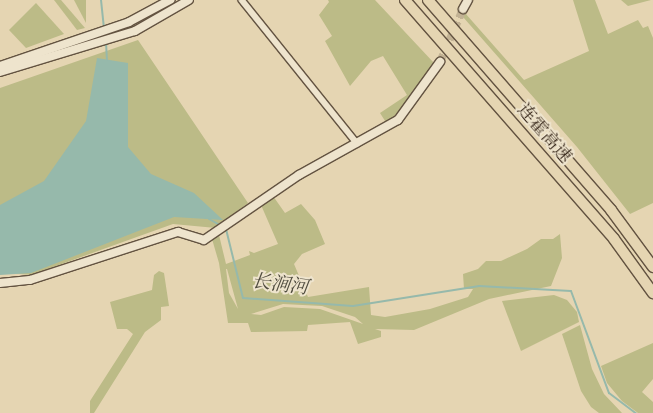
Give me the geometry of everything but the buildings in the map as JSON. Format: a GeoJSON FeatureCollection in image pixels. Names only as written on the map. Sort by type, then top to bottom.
{"type":"FeatureCollection","features":[{"type":"Feature","properties":{"kind":"highway","name":"连霍高速"},"geometry":{"type":"LineString","coordinates":[[405,0],[614,239],[653,293]]}},
{"type":"Feature","properties":{"kind":"highway","name":"连霍高速"},"geometry":{"type":"LineString","coordinates":[[428,0],[612,210],[653,267]]}},
{"type":"Feature","properties":{"kind":"street"},"geometry":{"type":"LineString","coordinates":[[0,72],[89,40],[129,22],[170,0]]}},
{"type":"Feature","properties":{"kind":"street"},"geometry":{"type":"LineString","coordinates":[[0,66],[89,40],[135,31],[189,0]]}},
{"type":"Feature","properties":{"kind":"street"},"geometry":{"type":"LineString","coordinates":[[242,0],[357,143]]}},
{"type":"Feature","properties":{"kind":"street"},"geometry":{"type":"LineString","coordinates":[[463,9],[468,0]]}},
{"type":"Feature","properties":{"kind":"street"},"geometry":{"type":"LineString","coordinates":[[0,283],[30,280],[178,232],[204,240],[299,175],[398,120],[440,62]]}},
{"type":"Feature","properties":{"kind":"shaded area"},"geometry":{"type":"Polygon","coordinates":[[[54,0],[61,0],[85,28],[77,30],[54,0]]]}},
{"type":"Feature","properties":{"kind":"shaded area"},"geometry":{"type":"Polygon","coordinates":[[[74,0],[86,0],[86,23],[74,0]]]}},
{"type":"Feature","properties":{"kind":"shaded area"},"geometry":{"type":"Polygon","coordinates":[[[328,0],[375,0],[434,63],[413,95],[387,124],[380,113],[407,95],[383,56],[371,61],[350,86],[325,41],[332,36],[319,15],[329,2],[328,0]]]}},
{"type":"Feature","properties":{"kind":"shaded area"},"geometry":{"type":"Polygon","coordinates":[[[573,0],[595,0],[608,34],[638,20],[643,28],[648,26],[653,38],[653,203],[630,214],[577,147],[463,17],[465,13],[524,80],[589,51],[573,0]]]}},
{"type":"Feature","properties":{"kind":"shaded area"},"geometry":{"type":"Polygon","coordinates":[[[621,0],[651,0],[628,6],[621,0]]]}},
{"type":"Feature","properties":{"kind":"shaded area"},"geometry":{"type":"Polygon","coordinates":[[[36,3],[64,34],[26,48],[9,30],[36,3]]]}},
{"type":"Feature","properties":{"kind":"shaded area"},"geometry":{"type":"Polygon","coordinates":[[[138,40],[248,203],[216,228],[173,224],[31,275],[0,272],[0,88],[138,40]]]}},
{"type":"Feature","properties":{"kind":"shaded area"},"geometry":{"type":"Polygon","coordinates":[[[97,58],[128,63],[128,147],[151,174],[194,193],[223,220],[174,217],[31,273],[0,275],[0,205],[44,181],[86,121],[97,58]]]}},
{"type":"Feature","properties":{"kind":"shaded area"},"geometry":{"type":"Polygon","coordinates":[[[273,196],[285,213],[301,204],[315,220],[325,244],[302,254],[294,264],[308,297],[369,287],[371,315],[385,317],[430,309],[468,297],[473,289],[464,289],[463,274],[478,269],[486,261],[501,261],[527,249],[541,239],[553,239],[560,234],[562,258],[551,286],[489,299],[414,330],[375,329],[381,331],[381,337],[358,344],[350,322],[308,325],[307,331],[251,332],[248,323],[228,323],[219,263],[212,239],[219,235],[226,264],[250,255],[249,251],[254,253],[278,244],[261,205],[273,196]],[[227,269],[229,293],[238,309],[227,269]],[[283,304],[251,314],[261,315],[284,307],[320,309],[363,324],[355,317],[322,306],[283,304]]]}},
{"type":"Feature","properties":{"kind":"shaded area"},"geometry":{"type":"Polygon","coordinates":[[[159,271],[164,273],[169,306],[161,307],[161,320],[145,332],[94,413],[90,413],[90,401],[133,334],[127,329],[117,329],[110,302],[152,290],[154,275],[159,271]]]}},
{"type":"Feature","properties":{"kind":"shaded area"},"geometry":{"type":"Polygon","coordinates":[[[554,295],[567,300],[577,312],[579,322],[521,351],[502,301],[554,295]]]}},
{"type":"Feature","properties":{"kind":"shaded area"},"geometry":{"type":"Polygon","coordinates":[[[580,325],[592,369],[604,394],[622,413],[599,413],[591,407],[581,391],[562,334],[580,325]]]}},
{"type":"Feature","properties":{"kind":"shaded area"},"geometry":{"type":"Polygon","coordinates":[[[653,343],[653,379],[642,392],[653,402],[653,413],[638,413],[622,401],[607,383],[601,366],[653,343]]]}},
{"type":"Feature","properties":{"kind":"waterway","name":"长涧河"},"geometry":{"type":"LineString","coordinates":[[101,0],[104,27]]}},
{"type":"Feature","properties":{"kind":"waterway","name":"长涧河"},"geometry":{"type":"LineString","coordinates":[[106,42],[107,60]]}},
{"type":"Feature","properties":{"kind":"waterway","name":"长涧河"},"geometry":{"type":"LineString","coordinates":[[209,219],[220,225]]}},
{"type":"Feature","properties":{"kind":"waterway","name":"长涧河"},"geometry":{"type":"LineString","coordinates":[[226,229],[243,298],[353,306],[479,286],[571,291],[609,393],[636,413]]}},
{"type":"Feature","properties":{"kind":"tunnel"},"geometry":{"type":"LineString","coordinates":[[440,62],[463,9]]}}]}
